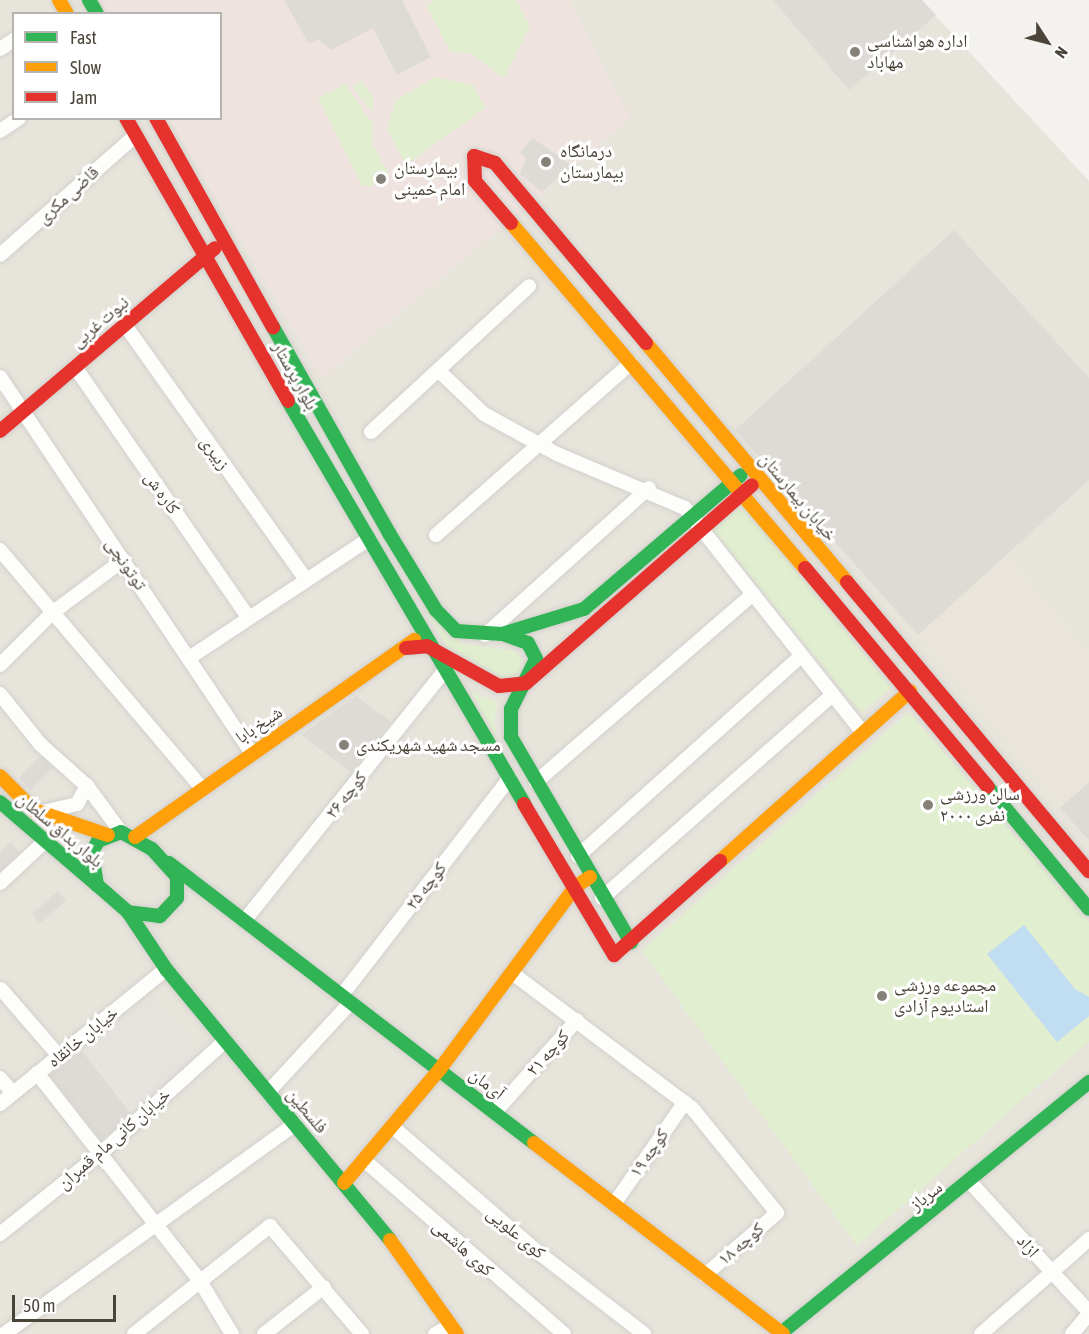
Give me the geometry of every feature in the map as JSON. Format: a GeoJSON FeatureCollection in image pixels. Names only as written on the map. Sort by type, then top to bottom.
{"type":"FeatureCollection","features":[{"type":"Feature","properties":{"kind":"street"},"geometry":{"type":"LineString","coordinates":[[0,131],[15,120]]}},
{"type":"Feature","properties":{"kind":"street","name":"بلوار پرستار"},"geometry":{"type":"LineString","coordinates":[[127,120],[367,540],[415,616],[614,955],[631,942]]}},
{"type":"Feature","properties":{"kind":"street"},"geometry":{"type":"LineString","coordinates":[[157,120],[436,610],[456,631],[485,635],[502,634],[553,623],[592,603],[698,523]]}},
{"type":"Feature","properties":{"kind":"street","name":"قاضی مکری"},"geometry":{"type":"LineString","coordinates":[[0,255],[135,135]]}},
{"type":"Feature","properties":{"kind":"street","name":"خیابان بیمارستان"},"geometry":{"type":"LineString","coordinates":[[525,240],[474,181],[474,156],[495,163],[1089,871]]}},
{"type":"Feature","properties":{"kind":"street"},"geometry":{"type":"LineString","coordinates":[[545,223],[525,240],[910,691],[1089,909]]}},
{"type":"Feature","properties":{"kind":"street","name":"نبوت غربی"},"geometry":{"type":"LineString","coordinates":[[0,431],[224,241]]}},
{"type":"Feature","properties":{"kind":"street"},"geometry":{"type":"LineString","coordinates":[[371,432],[529,286]]}},
{"type":"Feature","properties":{"kind":"street","name":"زبیری"},"geometry":{"type":"LineString","coordinates":[[124,325],[306,580]]}},
{"type":"Feature","properties":{"kind":"street"},"geometry":{"type":"LineString","coordinates":[[436,536],[538,443],[631,363]]}},
{"type":"Feature","properties":{"kind":"street","name":"کاره ش"},"geometry":{"type":"LineString","coordinates":[[75,367],[249,618]]}},
{"type":"Feature","properties":{"kind":"street"},"geometry":{"type":"LineString","coordinates":[[438,370],[484,414],[538,443],[649,488],[698,523],[863,733]]}},
{"type":"Feature","properties":{"kind":"street","name":"توتونچی"},"geometry":{"type":"LineString","coordinates":[[0,377],[251,752]]}},
{"type":"Feature","properties":{"kind":"street"},"geometry":{"type":"LineString","coordinates":[[406,648],[435,650],[490,683],[507,688],[526,683],[738,488],[750,468]]}},
{"type":"Feature","properties":{"kind":"street"},"geometry":{"type":"LineString","coordinates":[[738,488],[759,479]]}},
{"type":"Feature","properties":{"kind":"street"},"geometry":{"type":"LineString","coordinates":[[485,635],[649,488]]}},
{"type":"Feature","properties":{"kind":"street"},"geometry":{"type":"LineString","coordinates":[[189,658],[367,540]]}},
{"type":"Feature","properties":{"kind":"street"},"geometry":{"type":"LineString","coordinates":[[0,550],[200,786]]}},
{"type":"Feature","properties":{"kind":"street"},"geometry":{"type":"LineString","coordinates":[[0,664],[52,613],[123,560]]}},
{"type":"Feature","properties":{"kind":"street"},"geometry":{"type":"LineString","coordinates":[[536,782],[753,594]]}},
{"type":"Feature","properties":{"kind":"street"},"geometry":{"type":"LineString","coordinates":[[406,648],[417,633],[415,616]]}},
{"type":"Feature","properties":{"kind":"street"},"geometry":{"type":"LineString","coordinates":[[553,623],[546,640],[565,649]]}},
{"type":"Feature","properties":{"kind":"street"},"geometry":{"type":"LineString","coordinates":[[502,634],[520,638],[533,650],[535,668],[508,724],[536,782],[602,898],[631,942],[910,691]]}},
{"type":"Feature","properties":{"kind":"street","name":"شیخ بابا"},"geometry":{"type":"LineString","coordinates":[[135,837],[200,786],[406,648]]}},
{"type":"Feature","properties":{"kind":"street"},"geometry":{"type":"LineString","coordinates":[[578,856],[801,656]]}},
{"type":"Feature","properties":{"kind":"street","name":"کوچه ۲۶"},"geometry":{"type":"LineString","coordinates":[[245,920],[446,669]]}},
{"type":"Feature","properties":{"kind":"street"},"geometry":{"type":"LineString","coordinates":[[0,694],[35,738],[87,786],[115,834]]}},
{"type":"Feature","properties":{"kind":"street"},"geometry":{"type":"LineString","coordinates":[[602,898],[832,695]]}},
{"type":"Feature","properties":{"kind":"street"},"geometry":{"type":"LineString","coordinates":[[0,776],[34,810],[115,834],[135,837],[169,863],[178,888],[171,908],[150,918],[128,912],[98,885],[92,852],[115,834]]}},
{"type":"Feature","properties":{"kind":"street","name":"کوچه ۲۵"},"geometry":{"type":"LineString","coordinates":[[267,1092],[347,998],[510,778]]}},
{"type":"Feature","properties":{"kind":"street"},"geometry":{"type":"LineString","coordinates":[[34,810],[70,807],[87,786]]}},
{"type":"Feature","properties":{"kind":"street"},"geometry":{"type":"LineString","coordinates":[[1001,802],[1019,787]]}},
{"type":"Feature","properties":{"kind":"street","name":"بلوار بداق سلطان"},"geometry":{"type":"LineString","coordinates":[[0,802],[43,843],[98,885]]}},
{"type":"Feature","properties":{"kind":"street"},"geometry":{"type":"LineString","coordinates":[[0,883],[43,843]]}},
{"type":"Feature","properties":{"kind":"street","name":"آی‌مان"},"geometry":{"type":"LineString","coordinates":[[169,863],[782,1334]]}},
{"type":"Feature","properties":{"kind":"street"},"geometry":{"type":"LineString","coordinates":[[344,1183],[440,1069],[575,887],[590,877]]}},
{"type":"Feature","properties":{"kind":"street","name":"فلسطین"},"geometry":{"type":"LineString","coordinates":[[128,912],[166,969],[344,1183],[454,1329]]}},
{"type":"Feature","properties":{"kind":"street","name":"خیابان خانقاه"},"geometry":{"type":"LineString","coordinates":[[0,1104],[166,969]]}},
{"type":"Feature","properties":{"kind":"street"},"geometry":{"type":"LineString","coordinates":[[512,973],[685,1102]]}},
{"type":"Feature","properties":{"kind":"street"},"geometry":{"type":"LineString","coordinates":[[1,989],[59,1056]]}},
{"type":"Feature","properties":{"kind":"street","name":"کوچه ۲۱"},"geometry":{"type":"LineString","coordinates":[[495,1112],[577,1020]]}},
{"type":"Feature","properties":{"kind":"street","name":"خیابان کانی مام قمبران"},"geometry":{"type":"LineString","coordinates":[[0,1234],[100,1154],[225,1041]]}},
{"type":"Feature","properties":{"kind":"street"},"geometry":{"type":"LineString","coordinates":[[37,1073],[200,1281],[232,1334]]}},
{"type":"Feature","properties":{"kind":"street"},"geometry":{"type":"LineString","coordinates":[[0,1078],[13,1093]]}},
{"type":"Feature","properties":{"kind":"street","name":"سرباز"},"geometry":{"type":"LineString","coordinates":[[782,1334],[971,1183],[1089,1082]]}},
{"type":"Feature","properties":{"kind":"street","name":"کوچه ۱۹"},"geometry":{"type":"LineString","coordinates":[[614,1204],[685,1102]]}},
{"type":"Feature","properties":{"kind":"street","name":"کوچه ۱۸"},"geometry":{"type":"LineString","coordinates":[[685,1102],[777,1213],[705,1275]]}},
{"type":"Feature","properties":{"kind":"street"},"geometry":{"type":"LineString","coordinates":[[4,1334],[154,1222],[295,1124]]}},
{"type":"Feature","properties":{"kind":"street","name":"کوی علویی"},"geometry":{"type":"LineString","coordinates":[[393,1126],[539,1253],[644,1334]]}},
{"type":"Feature","properties":{"kind":"street","name":"کوی هاشمی"},"geometry":{"type":"LineString","coordinates":[[364,1160],[564,1334]]}},
{"type":"Feature","properties":{"kind":"street","name":"ازاد"},"geometry":{"type":"LineString","coordinates":[[971,1183],[1052,1272],[1089,1239]]}},
{"type":"Feature","properties":{"kind":"street"},"geometry":{"type":"LineString","coordinates":[[134,1334],[270,1226],[362,1334]]}},
{"type":"Feature","properties":{"kind":"street"},"geometry":{"type":"LineString","coordinates":[[981,1334],[1052,1272],[1089,1313],[1072,1334]]}},
{"type":"Feature","properties":{"kind":"street"},"geometry":{"type":"LineString","coordinates":[[264,1334],[324,1287]]}},
{"type":"Feature","properties":{"kind":"street"},"geometry":{"type":"LineString","coordinates":[[435,1334],[454,1329]]}},
{"type":"Feature","properties":{"kind":"shaded area"},"geometry":{"type":"Polygon","coordinates":[[[0,0],[921,0],[1089,181],[1089,1334],[0,1334],[0,0]]]}},
{"type":"Feature","properties":{"kind":"shaded area","name":"بیمارستان امام خمینی"},"geometry":{"type":"Polygon","coordinates":[[[99,0],[568,0],[631,118],[322,378],[170,120],[222,120],[222,12],[106,12],[99,0]]]}},
{"type":"Feature","properties":{"kind":"shaded area"},"geometry":{"type":"Polygon","coordinates":[[[1007,555],[1089,652],[1089,782],[1060,808],[918,635],[1007,555]]]}},
{"type":"Feature","properties":{"kind":"shaded area"},"geometry":{"type":"Polygon","coordinates":[[[151,994],[201,1055],[135,1112],[85,1049],[151,994]]]}},
{"type":"Feature","properties":{"kind":"green space"},"geometry":{"type":"Polygon","coordinates":[[[436,0],[516,0],[530,26],[504,78],[469,53],[450,51],[426,5],[436,0]]]}},
{"type":"Feature","properties":{"kind":"green space"},"geometry":{"type":"Polygon","coordinates":[[[434,77],[473,85],[485,108],[406,165],[387,130],[395,101],[434,77]]]}},
{"type":"Feature","properties":{"kind":"green space"},"geometry":{"type":"Polygon","coordinates":[[[361,81],[374,98],[372,113],[353,87],[361,81]]]}},
{"type":"Feature","properties":{"kind":"green space"},"geometry":{"type":"Polygon","coordinates":[[[345,84],[373,124],[372,144],[389,175],[371,187],[362,185],[318,98],[345,84]]]}},
{"type":"Feature","properties":{"kind":"green space"},"geometry":{"type":"Polygon","coordinates":[[[740,502],[891,688],[861,713],[711,528],[740,502]]]}},
{"type":"Feature","properties":{"kind":"green space"},"geometry":{"type":"Polygon","coordinates":[[[425,611],[463,644],[516,651],[521,658],[519,675],[509,681],[448,647],[425,611]]]}},
{"type":"Feature","properties":{"kind":"green space"},"geometry":{"type":"Polygon","coordinates":[[[470,691],[498,703],[494,721],[498,741],[470,691]]]}},
{"type":"Feature","properties":{"kind":"green space","name":"مجموعه ورزشی استادیوم آزادی"},"geometry":{"type":"Polygon","coordinates":[[[909,712],[1089,922],[1089,1041],[857,1246],[642,951],[909,712]]]}},
{"type":"Feature","properties":{"kind":"water"},"geometry":{"type":"Polygon","coordinates":[[[1024,925],[1075,989],[1089,997],[1089,1016],[1057,1042],[987,954],[1024,925]]]}},
{"type":"Feature","properties":{"kind":"building"},"geometry":{"type":"Polygon","coordinates":[[[284,0],[402,0],[431,57],[397,75],[373,28],[331,50],[318,39],[309,44],[284,0]]]}},
{"type":"Feature","properties":{"kind":"building","name":"اداره هواشناسی مهاباد"},"geometry":{"type":"Polygon","coordinates":[[[773,0],[922,0],[936,15],[849,90],[773,0]]]}},
{"type":"Feature","properties":{"kind":"building","name":"درمانگاه بیمارستان"},"geometry":{"type":"Polygon","coordinates":[[[533,138],[572,166],[542,192],[520,174],[526,158],[520,153],[533,138]]]}},
{"type":"Feature","properties":{"kind":"building"},"geometry":{"type":"Polygon","coordinates":[[[954,230],[1089,378],[1089,480],[918,635],[735,430],[954,230]]]}},
{"type":"Feature","properties":{"kind":"building","name":"مسجد شهید شهریکندی"},"geometry":{"type":"Polygon","coordinates":[[[356,696],[391,722],[351,772],[301,735],[356,696]]]}},
{"type":"Feature","properties":{"kind":"building"},"geometry":{"type":"Polygon","coordinates":[[[40,756],[53,768],[31,790],[19,778],[40,756]]]}},
{"type":"Feature","properties":{"kind":"building"},"geometry":{"type":"Polygon","coordinates":[[[1089,782],[1089,840],[1060,808],[1089,782]]]}},
{"type":"Feature","properties":{"kind":"building"},"geometry":{"type":"Polygon","coordinates":[[[10,842],[20,852],[0,871],[0,852],[10,842]]]}},
{"type":"Feature","properties":{"kind":"building"},"geometry":{"type":"Polygon","coordinates":[[[58,891],[66,901],[40,923],[32,914],[58,891]]]}},
{"type":"Feature","properties":{"kind":"building"},"geometry":{"type":"Polygon","coordinates":[[[82,1051],[131,1114],[101,1141],[50,1075],[82,1051]]]}},
{"type":"Feature","properties":{"kind":"traffic: fast"},"geometry":{"type":"LineString","coordinates":[[89,0],[96,12]]}},
{"type":"Feature","properties":{"kind":"traffic: fast"},"geometry":{"type":"LineString","coordinates":[[273,327],[389,533],[436,610],[456,631],[502,634],[584,609],[741,475]]}},
{"type":"Feature","properties":{"kind":"traffic: fast"},"geometry":{"type":"LineString","coordinates":[[288,401],[524,804]]}},
{"type":"Feature","properties":{"kind":"traffic: fast"},"geometry":{"type":"LineString","coordinates":[[505,635],[528,643],[536,659],[511,709],[511,737],[631,942]]}},
{"type":"Feature","properties":{"kind":"traffic: fast"},"geometry":{"type":"LineString","coordinates":[[988,787],[1089,909]]}},
{"type":"Feature","properties":{"kind":"traffic: fast"},"geometry":{"type":"LineString","coordinates":[[0,802],[97,885]]}},
{"type":"Feature","properties":{"kind":"traffic: fast"},"geometry":{"type":"LineString","coordinates":[[121,832],[152,849],[177,877],[177,898],[160,916],[128,912],[97,885],[92,852],[98,841],[121,832]]}},
{"type":"Feature","properties":{"kind":"traffic: fast"},"geometry":{"type":"LineString","coordinates":[[169,863],[534,1143]]}},
{"type":"Feature","properties":{"kind":"traffic: fast"},"geometry":{"type":"LineString","coordinates":[[128,912],[166,969],[390,1240]]}},
{"type":"Feature","properties":{"kind":"traffic: fast"},"geometry":{"type":"LineString","coordinates":[[780,1334],[1089,1082]]}},
{"type":"Feature","properties":{"kind":"traffic: slow"},"geometry":{"type":"LineString","coordinates":[[59,0],[66,12]]}},
{"type":"Feature","properties":{"kind":"traffic: slow"},"geometry":{"type":"LineString","coordinates":[[511,223],[805,568]]}},
{"type":"Feature","properties":{"kind":"traffic: slow"},"geometry":{"type":"LineString","coordinates":[[646,343],[847,582]]}},
{"type":"Feature","properties":{"kind":"traffic: slow"},"geometry":{"type":"LineString","coordinates":[[135,837],[414,640]]}},
{"type":"Feature","properties":{"kind":"traffic: slow"},"geometry":{"type":"LineString","coordinates":[[720,861],[910,691]]}},
{"type":"Feature","properties":{"kind":"traffic: slow"},"geometry":{"type":"LineString","coordinates":[[0,776],[34,810],[108,835]]}},
{"type":"Feature","properties":{"kind":"traffic: slow"},"geometry":{"type":"LineString","coordinates":[[344,1183],[440,1069],[575,887],[590,877]]}},
{"type":"Feature","properties":{"kind":"traffic: slow"},"geometry":{"type":"LineString","coordinates":[[534,1143],[783,1334]]}},
{"type":"Feature","properties":{"kind":"traffic: slow"},"geometry":{"type":"LineString","coordinates":[[390,1240],[457,1334]]}},
{"type":"Feature","properties":{"kind":"traffic: jam"},"geometry":{"type":"LineString","coordinates":[[127,120],[288,401]]}},
{"type":"Feature","properties":{"kind":"traffic: jam"},"geometry":{"type":"LineString","coordinates":[[157,120],[273,327]]}},
{"type":"Feature","properties":{"kind":"traffic: jam"},"geometry":{"type":"LineString","coordinates":[[511,223],[475,181],[474,156],[495,163],[646,343]]}},
{"type":"Feature","properties":{"kind":"traffic: jam"},"geometry":{"type":"LineString","coordinates":[[0,431],[215,248]]}},
{"type":"Feature","properties":{"kind":"traffic: jam"},"geometry":{"type":"LineString","coordinates":[[406,648],[427,646],[499,686],[526,683],[752,485]]}},
{"type":"Feature","properties":{"kind":"traffic: jam"},"geometry":{"type":"LineString","coordinates":[[805,568],[988,787]]}},
{"type":"Feature","properties":{"kind":"traffic: jam"},"geometry":{"type":"LineString","coordinates":[[847,582],[1089,871]]}},
{"type":"Feature","properties":{"kind":"traffic: jam"},"geometry":{"type":"LineString","coordinates":[[524,804],[614,955],[720,861]]}},
{"type":"Feature","properties":{"kind":"place","name":"اداره هواشناسی مهاباد"},"geometry":{"type":"Point","coordinates":[855,52]}},
{"type":"Feature","properties":{"kind":"place","name":"درمانگاه بیمارستان"},"geometry":{"type":"Point","coordinates":[546,162]}},
{"type":"Feature","properties":{"kind":"place","name":"بیمارستان امام خمینی"},"geometry":{"type":"Point","coordinates":[381,179]}},
{"type":"Feature","properties":{"kind":"place","name":"مسجد شهید شهریکندی"},"geometry":{"type":"Point","coordinates":[344,745]}},
{"type":"Feature","properties":{"kind":"place","name":"سالن ورزشی ۲۰۰۰ نفری"},"geometry":{"type":"Point","coordinates":[928,805]}},
{"type":"Feature","properties":{"kind":"place","name":"مجموعه ورزشی استادیوم آزادی"},"geometry":{"type":"Point","coordinates":[882,996]}}]}
